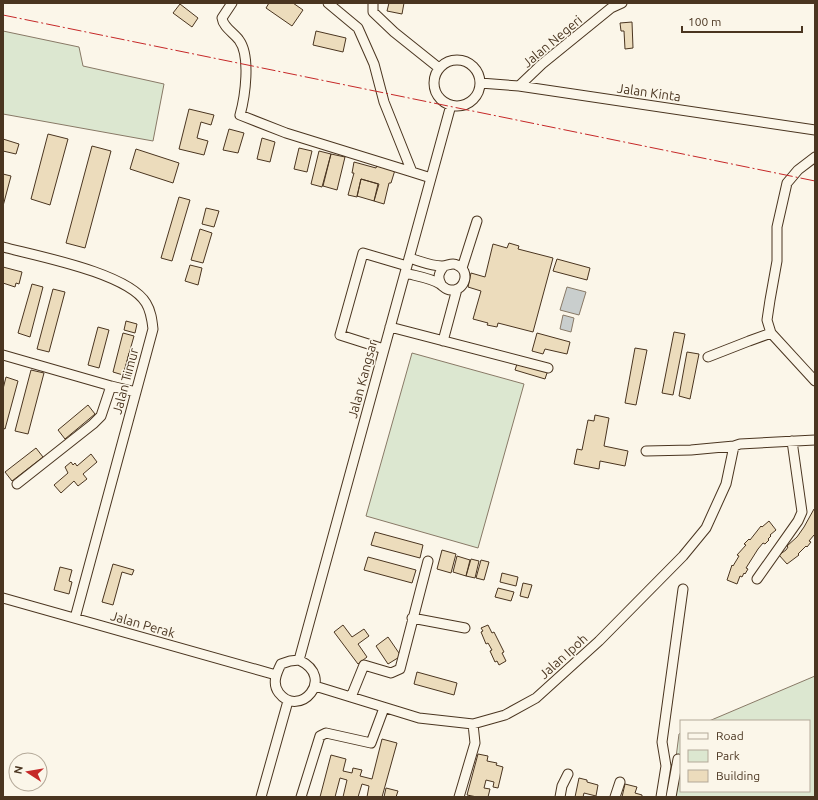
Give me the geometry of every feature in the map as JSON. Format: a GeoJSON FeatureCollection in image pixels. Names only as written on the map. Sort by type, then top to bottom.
{"type":"FeatureCollection","features":[{"type":"Feature","properties":{"kind":"street"},"geometry":{"type":"LineString","coordinates":[[232,3],[222,18],[225,25],[240,40],[246,54],[245,98],[240,115],[286,133],[431,178]]}},
{"type":"Feature","properties":{"kind":"street"},"geometry":{"type":"LineString","coordinates":[[328,3],[358,28],[374,64],[384,102],[412,172]]}},
{"type":"Feature","properties":{"kind":"street"},"geometry":{"type":"LineString","coordinates":[[373,3],[373,12],[394,32],[439,68]]}},
{"type":"Feature","properties":{"kind":"street","name":"Jalan Negeri"},"geometry":{"type":"LineString","coordinates":[[519,86],[542,64],[611,8],[622,3]]}},
{"type":"Feature","properties":{"kind":"street"},"geometry":{"type":"LineString","coordinates":[[455,60],[465,61],[474,67],[478,74],[480,83],[479,91],[472,101],[465,105],[457,106],[443,102],[435,91],[434,83],[435,75],[439,68],[445,63],[455,60]]}},
{"type":"Feature","properties":{"kind":"street","name":"Jalan Kinta"},"geometry":{"type":"LineString","coordinates":[[480,83],[519,86],[815,130]]}},
{"type":"Feature","properties":{"kind":"street","name":"Jalan Kangsar"},"geometry":{"type":"LineString","coordinates":[[299,660],[451,105]]}},
{"type":"Feature","properties":{"kind":"street"},"geometry":{"type":"LineString","coordinates":[[815,158],[798,170],[787,183],[784,192],[777,227],[778,261],[770,300],[768,320],[771,333],[815,381]]}},
{"type":"Feature","properties":{"kind":"street"},"geometry":{"type":"LineString","coordinates":[[462,268],[477,221]]}},
{"type":"Feature","properties":{"kind":"street","name":"Jalan Timur"},"geometry":{"type":"LineString","coordinates":[[3,247],[78,266],[118,281],[133,290],[146,302],[152,315],[153,329],[75,618]]}},
{"type":"Feature","properties":{"kind":"street"},"geometry":{"type":"LineString","coordinates":[[384,349],[340,335],[363,253],[407,266],[441,284],[448,290],[457,289],[462,286],[465,280],[465,274],[462,268],[454,264],[444,266],[407,266]]}},
{"type":"Feature","properties":{"kind":"street"},"geometry":{"type":"LineString","coordinates":[[441,284],[439,272],[444,266]]}},
{"type":"Feature","properties":{"kind":"street"},"geometry":{"type":"LineString","coordinates":[[443,341],[457,289]]}},
{"type":"Feature","properties":{"kind":"street"},"geometry":{"type":"LineString","coordinates":[[390,327],[548,368]]}},
{"type":"Feature","properties":{"kind":"street"},"geometry":{"type":"LineString","coordinates":[[708,357],[771,333]]}},
{"type":"Feature","properties":{"kind":"street"},"geometry":{"type":"LineString","coordinates":[[3,355],[136,392]]}},
{"type":"Feature","properties":{"kind":"street"},"geometry":{"type":"LineString","coordinates":[[17,484],[101,416],[111,386]]}},
{"type":"Feature","properties":{"kind":"street"},"geometry":{"type":"LineString","coordinates":[[646,451],[691,450],[734,446],[740,444],[815,440]]}},
{"type":"Feature","properties":{"kind":"street"},"geometry":{"type":"LineString","coordinates":[[757,579],[798,521],[802,512],[792,441]]}},
{"type":"Feature","properties":{"kind":"street","name":"Jalan Ipoh"},"geometry":{"type":"LineString","coordinates":[[315,686],[419,718],[473,724],[505,714],[536,698],[599,641],[683,556],[706,528],[726,484],[734,446]]}},
{"type":"Feature","properties":{"kind":"street"},"geometry":{"type":"LineString","coordinates":[[351,697],[364,665],[391,673],[400,669],[428,561]]}},
{"type":"Feature","properties":{"kind":"street"},"geometry":{"type":"LineString","coordinates":[[661,797],[666,766],[662,742],[683,589]]}},
{"type":"Feature","properties":{"kind":"street","name":"Jalan Perak"},"geometry":{"type":"LineString","coordinates":[[3,598],[276,675]]}},
{"type":"Feature","properties":{"kind":"street"},"geometry":{"type":"LineString","coordinates":[[412,618],[465,628]]}},
{"type":"Feature","properties":{"kind":"street"},"geometry":{"type":"LineString","coordinates":[[299,660],[309,666],[313,671],[315,686],[309,696],[304,700],[297,702],[288,701],[277,692],[275,686],[276,675],[281,664],[299,660]]}},
{"type":"Feature","properties":{"kind":"street"},"geometry":{"type":"LineString","coordinates":[[261,797],[288,701]]}},
{"type":"Feature","properties":{"kind":"street"},"geometry":{"type":"LineString","coordinates":[[301,797],[320,736],[326,732],[372,744],[384,708]]}},
{"type":"Feature","properties":{"kind":"street"},"geometry":{"type":"LineString","coordinates":[[459,797],[475,742],[473,724]]}},
{"type":"Feature","properties":{"kind":"street"},"geometry":{"type":"LineString","coordinates":[[671,797],[678,759]]}},
{"type":"Feature","properties":{"kind":"street"},"geometry":{"type":"LineString","coordinates":[[560,797],[562,786],[568,774]]}},
{"type":"Feature","properties":{"kind":"street"},"geometry":{"type":"LineString","coordinates":[[615,797],[620,782]]}},
{"type":"Feature","properties":{"kind":"green space"},"geometry":{"type":"Polygon","coordinates":[[[3,31],[79,47],[83,66],[164,84],[153,141],[3,114],[3,31]]]}},
{"type":"Feature","properties":{"kind":"green space"},"geometry":{"type":"Polygon","coordinates":[[[412,353],[524,384],[478,548],[366,516],[412,353]]]}},
{"type":"Feature","properties":{"kind":"green space"},"geometry":{"type":"Polygon","coordinates":[[[815,676],[815,797],[671,797],[680,734],[680,792],[810,792],[810,720],[711,720],[815,676]]]}},
{"type":"Feature","properties":{"kind":"shaded area"},"geometry":{"type":"Polygon","coordinates":[[[567,287],[586,292],[579,315],[560,310],[567,287]]]}},
{"type":"Feature","properties":{"kind":"shaded area"},"geometry":{"type":"Polygon","coordinates":[[[563,315],[574,318],[571,332],[560,329],[563,315]]]}},
{"type":"Feature","properties":{"kind":"building"},"geometry":{"type":"Polygon","coordinates":[[[269,3],[293,3],[303,10],[292,26],[266,8],[269,3]]]}},
{"type":"Feature","properties":{"kind":"building"},"geometry":{"type":"Polygon","coordinates":[[[389,3],[404,3],[402,14],[387,11],[389,3]]]}},
{"type":"Feature","properties":{"kind":"building"},"geometry":{"type":"Polygon","coordinates":[[[180,4],[198,18],[192,27],[173,13],[180,4]]]}},
{"type":"Feature","properties":{"kind":"building"},"geometry":{"type":"Polygon","coordinates":[[[632,22],[633,48],[625,49],[624,31],[621,31],[620,23],[632,22]]]}},
{"type":"Feature","properties":{"kind":"building"},"geometry":{"type":"Polygon","coordinates":[[[316,31],[346,38],[343,52],[313,45],[316,31]]]}},
{"type":"Feature","properties":{"kind":"building"},"geometry":{"type":"Polygon","coordinates":[[[189,109],[214,115],[211,125],[201,122],[197,138],[208,141],[204,155],[179,149],[189,109]]]}},
{"type":"Feature","properties":{"kind":"building"},"geometry":{"type":"Polygon","coordinates":[[[229,129],[244,133],[238,153],[223,150],[229,129]]]}},
{"type":"Feature","properties":{"kind":"building"},"geometry":{"type":"Polygon","coordinates":[[[48,134],[68,139],[50,205],[31,199],[48,134]]]}},
{"type":"Feature","properties":{"kind":"building"},"geometry":{"type":"Polygon","coordinates":[[[262,138],[275,142],[270,162],[257,159],[262,138]]]}},
{"type":"Feature","properties":{"kind":"building"},"geometry":{"type":"Polygon","coordinates":[[[3,139],[19,144],[16,154],[3,151],[3,139]]]}},
{"type":"Feature","properties":{"kind":"building"},"geometry":{"type":"Polygon","coordinates":[[[92,146],[111,151],[85,248],[66,243],[92,146]]]}},
{"type":"Feature","properties":{"kind":"building"},"geometry":{"type":"Polygon","coordinates":[[[299,148],[312,151],[307,172],[294,169],[299,148]]]}},
{"type":"Feature","properties":{"kind":"building"},"geometry":{"type":"Polygon","coordinates":[[[136,149],[179,163],[173,183],[130,169],[136,149]]]}},
{"type":"Feature","properties":{"kind":"building"},"geometry":{"type":"Polygon","coordinates":[[[319,151],[331,154],[322,187],[311,184],[319,151]]]}},
{"type":"Feature","properties":{"kind":"building"},"geometry":{"type":"Polygon","coordinates":[[[331,154],[345,157],[337,190],[323,186],[331,154]]]}},
{"type":"Feature","properties":{"kind":"building"},"geometry":{"type":"Polygon","coordinates":[[[354,162],[376,168],[377,165],[395,170],[391,183],[389,183],[384,204],[374,201],[379,184],[361,179],[357,197],[348,195],[354,173],[352,173],[354,162]]]}},
{"type":"Feature","properties":{"kind":"building"},"geometry":{"type":"Polygon","coordinates":[[[3,174],[11,176],[3,206],[3,174]]]}},
{"type":"Feature","properties":{"kind":"building"},"geometry":{"type":"Polygon","coordinates":[[[361,179],[378,184],[374,201],[357,196],[361,179]]]}},
{"type":"Feature","properties":{"kind":"building"},"geometry":{"type":"Polygon","coordinates":[[[179,197],[190,200],[172,261],[161,258],[179,197]]]}},
{"type":"Feature","properties":{"kind":"building"},"geometry":{"type":"Polygon","coordinates":[[[206,208],[219,211],[214,227],[202,224],[206,208]]]}},
{"type":"Feature","properties":{"kind":"building"},"geometry":{"type":"Polygon","coordinates":[[[200,229],[212,233],[203,263],[191,260],[200,229]]]}},
{"type":"Feature","properties":{"kind":"building"},"geometry":{"type":"Polygon","coordinates":[[[509,243],[519,246],[518,249],[553,258],[533,332],[498,323],[497,327],[487,325],[488,323],[473,319],[481,291],[468,287],[471,273],[485,277],[493,244],[507,248],[509,243]]]}},
{"type":"Feature","properties":{"kind":"building"},"geometry":{"type":"Polygon","coordinates":[[[557,259],[590,268],[587,280],[553,271],[557,259]]]}},
{"type":"Feature","properties":{"kind":"building"},"geometry":{"type":"Polygon","coordinates":[[[190,265],[202,268],[198,285],[185,281],[190,265]]]}},
{"type":"Feature","properties":{"kind":"building"},"geometry":{"type":"Polygon","coordinates":[[[3,267],[22,272],[19,284],[16,283],[15,287],[3,283],[3,267]]]}},
{"type":"Feature","properties":{"kind":"building"},"geometry":{"type":"Polygon","coordinates":[[[32,284],[43,287],[30,337],[18,333],[32,284]]]}},
{"type":"Feature","properties":{"kind":"building"},"geometry":{"type":"Polygon","coordinates":[[[53,289],[65,292],[49,352],[37,349],[53,289]]]}},
{"type":"Feature","properties":{"kind":"building"},"geometry":{"type":"Polygon","coordinates":[[[126,321],[137,324],[135,333],[124,330],[126,321]]]}},
{"type":"Feature","properties":{"kind":"building"},"geometry":{"type":"Polygon","coordinates":[[[98,327],[109,330],[99,368],[88,365],[98,327]]]}},
{"type":"Feature","properties":{"kind":"building"},"geometry":{"type":"Polygon","coordinates":[[[674,332],[685,334],[673,395],[662,393],[674,332]]]}},
{"type":"Feature","properties":{"kind":"building"},"geometry":{"type":"Polygon","coordinates":[[[123,333],[134,336],[123,375],[113,372],[123,333]]]}},
{"type":"Feature","properties":{"kind":"building"},"geometry":{"type":"Polygon","coordinates":[[[537,333],[570,342],[567,354],[545,349],[543,354],[532,351],[537,333]]]}},
{"type":"Feature","properties":{"kind":"building"},"geometry":{"type":"Polygon","coordinates":[[[635,348],[647,350],[636,405],[625,403],[635,348]]]}},
{"type":"Feature","properties":{"kind":"building"},"geometry":{"type":"Polygon","coordinates":[[[687,352],[699,354],[690,399],[679,396],[687,352]]]}},
{"type":"Feature","properties":{"kind":"building"},"geometry":{"type":"Polygon","coordinates":[[[129,353],[137,354],[131,376],[124,374],[129,353]]]}},
{"type":"Feature","properties":{"kind":"building"},"geometry":{"type":"Polygon","coordinates":[[[518,361],[548,370],[545,379],[515,370],[518,361]]]}},
{"type":"Feature","properties":{"kind":"building"},"geometry":{"type":"Polygon","coordinates":[[[31,370],[44,373],[28,434],[15,431],[31,370]]]}},
{"type":"Feature","properties":{"kind":"building"},"geometry":{"type":"Polygon","coordinates":[[[6,377],[18,381],[5,429],[3,428],[3,389],[6,377]]]}},
{"type":"Feature","properties":{"kind":"building"},"geometry":{"type":"Polygon","coordinates":[[[88,405],[95,414],[65,439],[58,430],[88,405]]]}},
{"type":"Feature","properties":{"kind":"building"},"geometry":{"type":"Polygon","coordinates":[[[595,415],[609,418],[604,446],[628,451],[625,466],[600,461],[599,469],[574,464],[577,449],[582,450],[588,420],[594,421],[595,415]]]}},
{"type":"Feature","properties":{"kind":"building"},"geometry":{"type":"Polygon","coordinates":[[[36,448],[43,457],[12,481],[5,472],[36,448]]]}},
{"type":"Feature","properties":{"kind":"building"},"geometry":{"type":"Polygon","coordinates":[[[91,454],[97,462],[83,474],[87,479],[78,486],[74,481],[61,493],[54,485],[68,473],[65,467],[71,462],[73,465],[75,463],[77,466],[91,454]]]}},
{"type":"Feature","properties":{"kind":"building"},"geometry":{"type":"Polygon","coordinates":[[[814,509],[815,536],[814,535],[809,541],[811,542],[798,554],[799,555],[787,564],[779,555],[786,550],[788,547],[787,546],[797,537],[814,509]]]}},
{"type":"Feature","properties":{"kind":"building"},"geometry":{"type":"Polygon","coordinates":[[[769,521],[776,530],[770,535],[769,540],[765,544],[763,543],[758,549],[746,568],[748,569],[745,574],[744,573],[742,577],[740,576],[737,584],[727,580],[732,565],[733,566],[739,556],[737,555],[746,545],[744,544],[749,539],[750,540],[761,526],[762,527],[769,521]]]}},
{"type":"Feature","properties":{"kind":"building"},"geometry":{"type":"Polygon","coordinates":[[[375,532],[423,545],[420,558],[371,545],[375,532]]]}},
{"type":"Feature","properties":{"kind":"building"},"geometry":{"type":"Polygon","coordinates":[[[442,550],[456,554],[451,573],[437,569],[442,550]]]}},
{"type":"Feature","properties":{"kind":"building"},"geometry":{"type":"Polygon","coordinates":[[[457,556],[470,560],[466,576],[453,572],[457,556]]]}},
{"type":"Feature","properties":{"kind":"building"},"geometry":{"type":"Polygon","coordinates":[[[368,557],[416,570],[412,583],[364,570],[368,557]]]}},
{"type":"Feature","properties":{"kind":"building"},"geometry":{"type":"Polygon","coordinates":[[[471,559],[479,561],[475,578],[466,576],[471,559]]]}},
{"type":"Feature","properties":{"kind":"building"},"geometry":{"type":"Polygon","coordinates":[[[481,560],[489,562],[484,580],[476,578],[481,560]]]}},
{"type":"Feature","properties":{"kind":"building"},"geometry":{"type":"Polygon","coordinates":[[[113,564],[134,570],[132,575],[122,572],[113,605],[102,602],[113,564]]]}},
{"type":"Feature","properties":{"kind":"building"},"geometry":{"type":"Polygon","coordinates":[[[60,567],[72,570],[69,581],[72,582],[69,594],[54,590],[60,567]]]}},
{"type":"Feature","properties":{"kind":"building"},"geometry":{"type":"Polygon","coordinates":[[[502,573],[518,577],[516,586],[500,582],[502,573]]]}},
{"type":"Feature","properties":{"kind":"building"},"geometry":{"type":"Polygon","coordinates":[[[523,583],[532,585],[528,598],[520,596],[523,583]]]}},
{"type":"Feature","properties":{"kind":"building"},"geometry":{"type":"Polygon","coordinates":[[[498,588],[514,592],[511,601],[495,597],[498,588]]]}},
{"type":"Feature","properties":{"kind":"building"},"geometry":{"type":"Polygon","coordinates":[[[343,625],[352,637],[364,629],[369,636],[358,644],[367,657],[358,664],[334,632],[343,625]]]}},
{"type":"Feature","properties":{"kind":"building"},"geometry":{"type":"Polygon","coordinates":[[[488,625],[492,633],[494,632],[504,652],[502,653],[506,661],[499,665],[497,661],[495,662],[490,651],[492,650],[488,643],[486,644],[481,632],[483,631],[481,628],[488,625]]]}},
{"type":"Feature","properties":{"kind":"building"},"geometry":{"type":"Polygon","coordinates":[[[388,637],[401,656],[388,664],[376,646],[388,637]]]}},
{"type":"Feature","properties":{"kind":"building"},"geometry":{"type":"Polygon","coordinates":[[[417,672],[457,683],[454,695],[414,684],[417,672]]]}},
{"type":"Feature","properties":{"kind":"building"},"geometry":{"type":"Polygon","coordinates":[[[382,739],[397,743],[382,797],[367,797],[369,786],[362,784],[358,797],[343,797],[347,780],[340,778],[335,797],[320,797],[331,755],[346,759],[343,771],[352,773],[353,768],[362,770],[360,776],[372,779],[382,739]]]}},
{"type":"Feature","properties":{"kind":"building"},"geometry":{"type":"Polygon","coordinates":[[[478,754],[488,756],[487,761],[497,763],[496,765],[503,767],[498,788],[493,787],[494,782],[486,780],[484,788],[490,789],[488,797],[467,795],[478,754]]]}},
{"type":"Feature","properties":{"kind":"building"},"geometry":{"type":"Polygon","coordinates":[[[579,778],[598,785],[596,796],[584,793],[583,797],[575,797],[579,778]]]}},
{"type":"Feature","properties":{"kind":"building"},"geometry":{"type":"Polygon","coordinates":[[[625,784],[637,787],[635,793],[642,795],[642,797],[622,797],[625,784]]]}},
{"type":"Feature","properties":{"kind":"building"},"geometry":{"type":"Polygon","coordinates":[[[386,788],[398,791],[396,797],[384,797],[386,788]]]}},
{"type":"Feature","properties":{"kind":"power"},"geometry":{"type":"LineString","coordinates":[[3,15],[815,181]]}}]}
